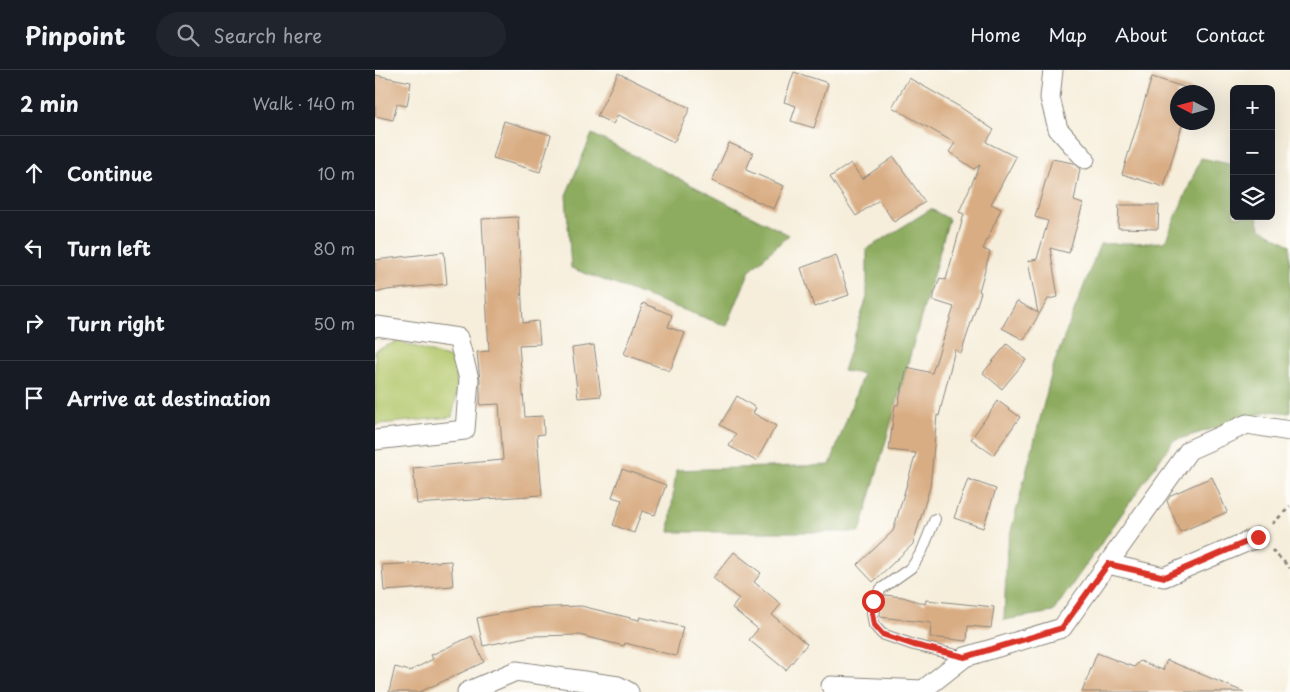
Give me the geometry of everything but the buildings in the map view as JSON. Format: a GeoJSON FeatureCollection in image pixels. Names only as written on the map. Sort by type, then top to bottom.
{"type":"FeatureCollection","features":[{"type":"Feature","properties":{"kind":"street"},"geometry":{"type":"LineString","coordinates":[[1053,70],[1050,98],[1058,129],[1085,159]]}},
{"type":"Feature","properties":{"kind":"street"},"geometry":{"type":"LineString","coordinates":[[375,328],[377,326],[458,338],[469,379],[465,430],[375,440]]}},
{"type":"Feature","properties":{"kind":"street"},"geometry":{"type":"LineString","coordinates":[[831,686],[923,690],[965,657],[1062,628],[1189,450],[1247,424],[1290,431]]}},
{"type":"Feature","properties":{"kind":"street"},"geometry":{"type":"LineString","coordinates":[[1108,564],[1165,577],[1258,537]]}},
{"type":"Feature","properties":{"kind":"street"},"geometry":{"type":"LineString","coordinates":[[467,692],[516,670],[618,686],[629,692]]}},
{"type":"Feature","properties":{"kind":"lane"},"geometry":{"type":"LineString","coordinates":[[935,519],[912,568],[881,589],[873,601],[874,625],[882,634],[914,645],[965,657]]}},
{"type":"Feature","properties":{"kind":"green space"},"geometry":{"type":"Polygon","coordinates":[[[592,134],[789,235],[750,270],[727,326],[571,268],[566,195],[592,134]]]}},
{"type":"Feature","properties":{"kind":"green space"},"geometry":{"type":"Polygon","coordinates":[[[1201,158],[1230,164],[1230,220],[1258,220],[1260,228],[1290,245],[1290,413],[1269,411],[1173,441],[1053,612],[1004,620],[1007,547],[1054,364],[1100,244],[1165,242],[1201,158]]]}},
{"type":"Feature","properties":{"kind":"green space"},"geometry":{"type":"Polygon","coordinates":[[[931,209],[949,219],[860,532],[669,532],[676,470],[830,465],[863,374],[843,371],[867,297],[867,249],[931,209]]]}},
{"type":"Feature","properties":{"kind":"green space"},"geometry":{"type":"Polygon","coordinates":[[[398,341],[453,359],[458,388],[452,417],[379,424],[375,426],[375,351],[398,341]]]}},
{"type":"Feature","properties":{"kind":"route"},"geometry":{"type":"LineString","coordinates":[[873,601],[874,625],[882,634],[914,645],[965,657],[1062,628],[1108,564],[1165,577],[1258,537]]}}]}
